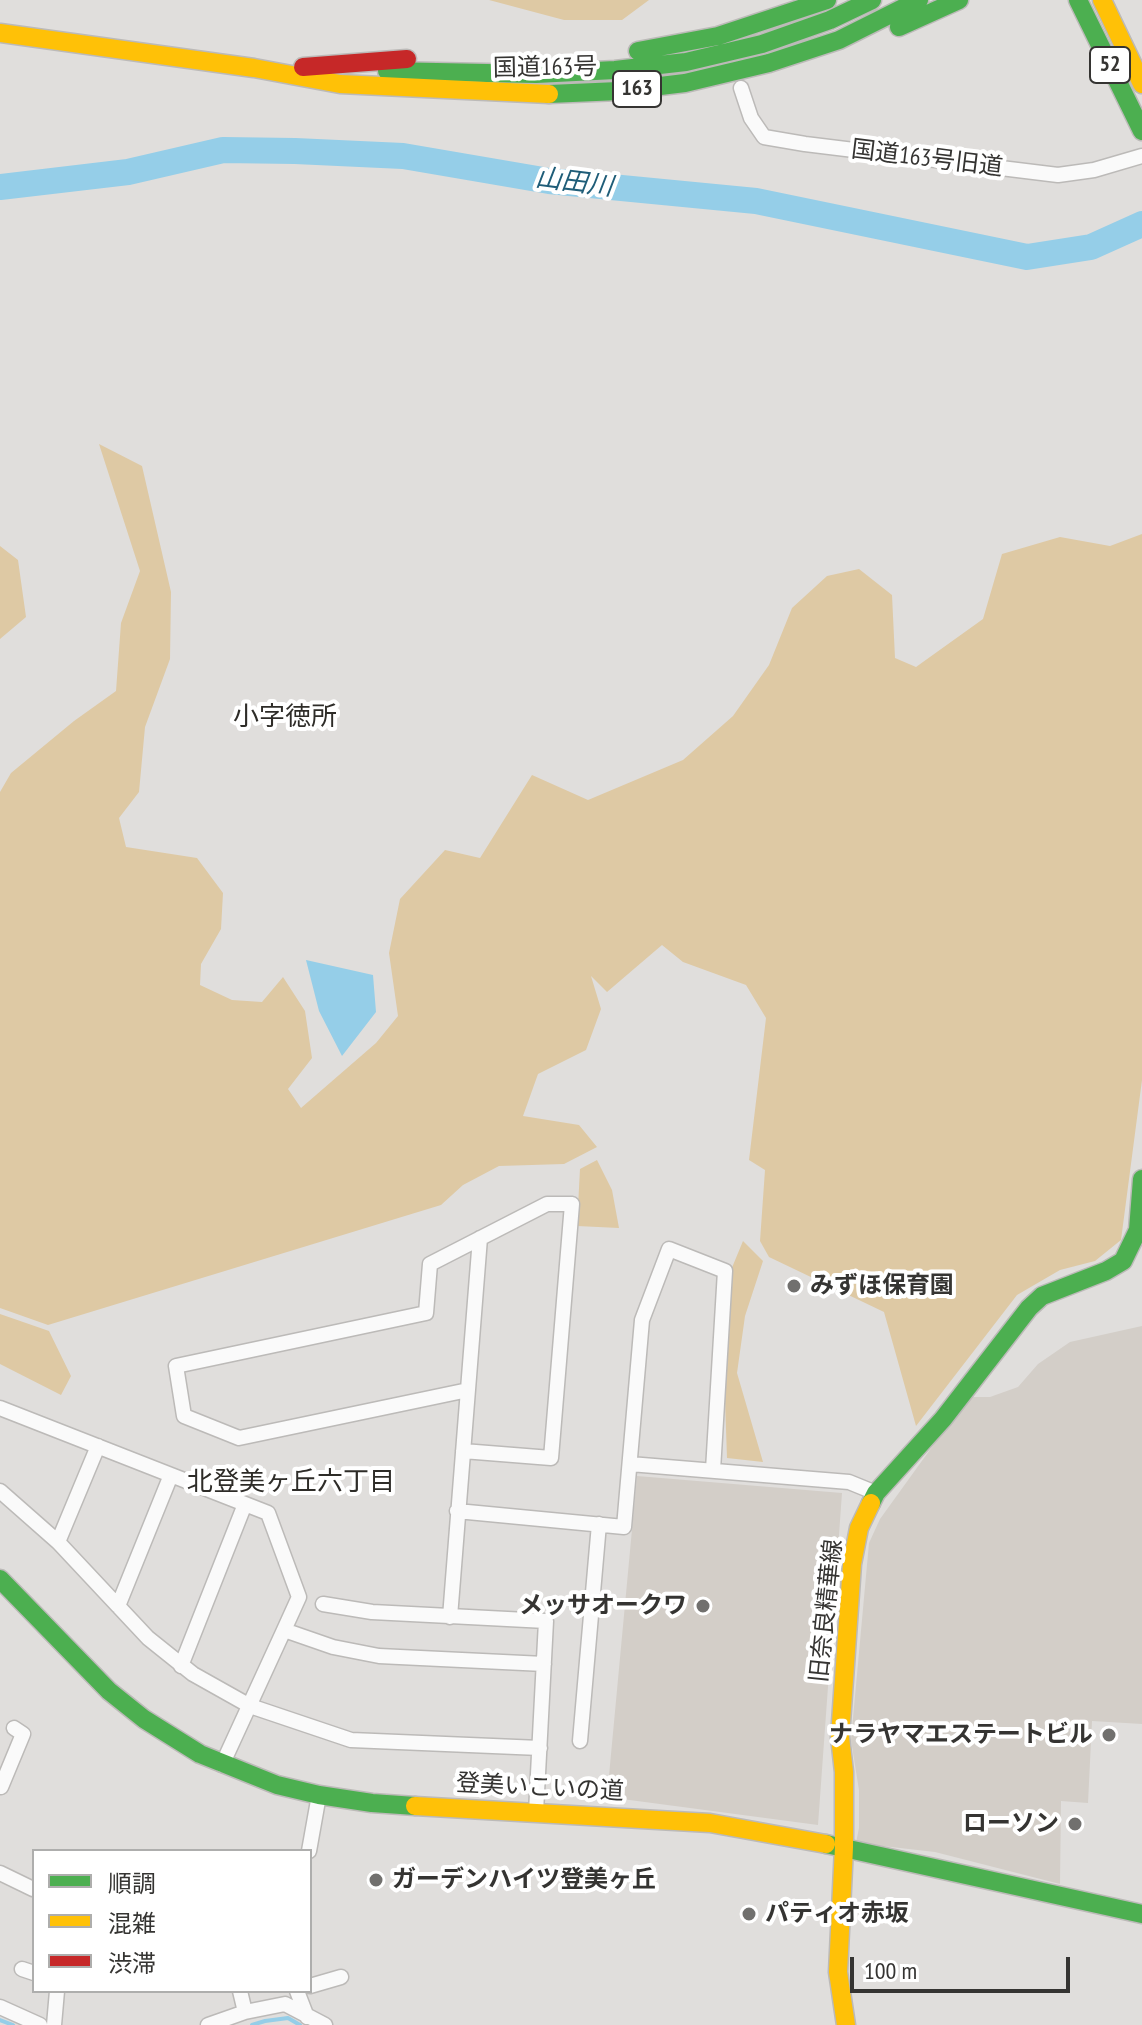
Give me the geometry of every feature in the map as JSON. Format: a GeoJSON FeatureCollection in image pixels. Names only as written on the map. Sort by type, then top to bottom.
{"type":"FeatureCollection","features":[{"type":"Feature","properties":{"kind":"main road","name":"163"},"geometry":{"type":"LineString","coordinates":[[295,68],[416,58],[594,56],[641,51],[718,36],[827,0]]}},
{"type":"Feature","properties":{"kind":"main road","name":"国道163号"},"geometry":{"type":"LineString","coordinates":[[254,68],[536,74],[615,70],[686,62],[762,44],[830,20],[872,0]]}},
{"type":"Feature","properties":{"kind":"main road","name":"国道163号"},"geometry":{"type":"LineString","coordinates":[[0,33],[254,68],[340,84],[536,95],[619,91],[685,83],[769,63],[839,40],[919,0]]}},
{"type":"Feature","properties":{"kind":"main road"},"geometry":{"type":"LineString","coordinates":[[492,109],[598,110],[741,88],[809,65],[959,0]]}},
{"type":"Feature","properties":{"kind":"main road","name":"52"},"geometry":{"type":"LineString","coordinates":[[1078,0],[1142,131]]}},
{"type":"Feature","properties":{"kind":"main road","name":"52"},"geometry":{"type":"LineString","coordinates":[[1102,0],[1142,84]]}},
{"type":"Feature","properties":{"kind":"main road"},"geometry":{"type":"LineString","coordinates":[[340,84],[378,99],[447,108]]}},
{"type":"Feature","properties":{"kind":"main road","name":"旧奈良精華線"},"geometry":{"type":"LineString","coordinates":[[846,2025],[838,1972],[844,1847],[844,1772],[840,1737],[852,1564],[859,1528],[876,1493],[943,1419],[1036,1302],[1058,1288],[1106,1271],[1123,1261],[1138,1230],[1142,1179]]}},
{"type":"Feature","properties":{"kind":"main road","name":"登美いこいの道"},"geometry":{"type":"LineString","coordinates":[[0,1579],[126,1706],[170,1736],[222,1765],[277,1785],[372,1803],[710,1823],[844,1847],[1142,1914]]}},
{"type":"Feature","properties":{"kind":"street","name":"国道163号旧道"},"geometry":{"type":"LineString","coordinates":[[741,88],[751,118],[764,137],[805,144],[1058,175],[1094,170],[1142,156]]}},
{"type":"Feature","properties":{"kind":"street"},"geometry":{"type":"LineString","coordinates":[[463,1451],[551,1458],[572,1204],[547,1204],[430,1264],[426,1313],[176,1366],[184,1416],[239,1438],[468,1390]]}},
{"type":"Feature","properties":{"kind":"street"},"geometry":{"type":"LineString","coordinates":[[450,1617],[480,1238]]}},
{"type":"Feature","properties":{"kind":"street"},"geometry":{"type":"LineString","coordinates":[[457,1511],[624,1527],[642,1320],[669,1249],[725,1271],[713,1470]]}},
{"type":"Feature","properties":{"kind":"street"},"geometry":{"type":"LineString","coordinates":[[0,1408],[268,1513],[299,1597],[222,1765]]}},
{"type":"Feature","properties":{"kind":"street"},"geometry":{"type":"LineString","coordinates":[[58,1542],[98,1446]]}},
{"type":"Feature","properties":{"kind":"street"},"geometry":{"type":"LineString","coordinates":[[630,1464],[849,1482],[876,1493]]}},
{"type":"Feature","properties":{"kind":"street"},"geometry":{"type":"LineString","coordinates":[[118,1606],[171,1475]]}},
{"type":"Feature","properties":{"kind":"street"},"geometry":{"type":"LineString","coordinates":[[0,1491],[58,1542],[148,1638],[205,1683],[250,1706],[351,1740],[540,1748]]}},
{"type":"Feature","properties":{"kind":"street"},"geometry":{"type":"LineString","coordinates":[[181,1666],[245,1504]]}},
{"type":"Feature","properties":{"kind":"street"},"geometry":{"type":"LineString","coordinates":[[580,1741],[599,1524]]}},
{"type":"Feature","properties":{"kind":"street"},"geometry":{"type":"LineString","coordinates":[[323,1604],[372,1612],[546,1621],[536,1812]]}},
{"type":"Feature","properties":{"kind":"street"},"geometry":{"type":"LineString","coordinates":[[284,1630],[333,1647],[379,1656],[544,1664]]}},
{"type":"Feature","properties":{"kind":"street"},"geometry":{"type":"LineString","coordinates":[[0,1788],[23,1734],[14,1728]]}},
{"type":"Feature","properties":{"kind":"street"},"geometry":{"type":"LineString","coordinates":[[309,1849],[319,1795]]}},
{"type":"Feature","properties":{"kind":"street"},"geometry":{"type":"LineString","coordinates":[[0,1873],[32,1889]]}},
{"type":"Feature","properties":{"kind":"street"},"geometry":{"type":"LineString","coordinates":[[312,1985],[341,1977]]}},
{"type":"Feature","properties":{"kind":"street"},"geometry":{"type":"LineString","coordinates":[[54,2025],[57,1993]]}},
{"type":"Feature","properties":{"kind":"street"},"geometry":{"type":"LineString","coordinates":[[240,1993],[245,2012]]}},
{"type":"Feature","properties":{"kind":"street"},"geometry":{"type":"LineString","coordinates":[[298,1993],[307,2017]]}},
{"type":"Feature","properties":{"kind":"street"},"geometry":{"type":"LineString","coordinates":[[208,2025],[245,2012],[285,2004],[325,2025]]}},
{"type":"Feature","properties":{"kind":"street"},"geometry":{"type":"LineString","coordinates":[[0,2007],[40,2025]]}},
{"type":"Feature","properties":{"kind":"shaded area"},"geometry":{"type":"Polygon","coordinates":[[[489,0],[649,0],[622,20],[564,20],[489,0]]]}},
{"type":"Feature","properties":{"kind":"shaded area"},"geometry":{"type":"Polygon","coordinates":[[[99,444],[142,466],[171,592],[170,659],[145,727],[139,792],[119,818],[126,847],[197,858],[223,893],[221,929],[201,964],[200,985],[232,1000],[262,1002],[283,977],[305,1011],[312,1058],[288,1089],[301,1108],[376,1043],[398,1016],[389,953],[400,899],[445,850],[480,858],[532,775],[588,800],[683,760],[733,716],[769,665],[792,608],[827,576],[859,569],[892,595],[895,658],[916,667],[983,619],[1002,554],[1060,537],[1110,546],[1142,534],[1142,1080],[1121,1240],[1095,1261],[1060,1270],[1017,1295],[916,1426],[884,1312],[769,1257],[760,1241],[765,1170],[749,1160],[766,1018],[746,985],[683,962],[662,945],[607,992],[591,976],[601,1009],[586,1050],[538,1074],[523,1116],[579,1125],[597,1147],[564,1164],[499,1166],[463,1185],[441,1205],[48,1325],[0,1308],[0,792],[11,773],[116,691],[121,623],[140,571],[99,444]]]}},
{"type":"Feature","properties":{"kind":"shaded area"},"geometry":{"type":"Polygon","coordinates":[[[0,546],[18,560],[26,617],[0,639],[0,546]]]}},
{"type":"Feature","properties":{"kind":"shaded area"},"geometry":{"type":"Polygon","coordinates":[[[597,1160],[612,1190],[619,1228],[577,1226],[580,1169],[597,1160]]]}},
{"type":"Feature","properties":{"kind":"shaded area"},"geometry":{"type":"Polygon","coordinates":[[[743,1241],[763,1261],[745,1316],[737,1373],[763,1462],[727,1458],[724,1371],[731,1270],[743,1241]]]}},
{"type":"Feature","properties":{"kind":"shaded area"},"geometry":{"type":"Polygon","coordinates":[[[0,1314],[49,1331],[71,1376],[61,1395],[0,1364],[0,1314]]]}},
{"type":"Feature","properties":{"kind":"shaded area"},"geometry":{"type":"Polygon","coordinates":[[[1142,1326],[1142,1724],[1092,1721],[1088,1803],[1061,1801],[1060,1884],[935,1852],[856,1843],[859,1790],[851,1740],[869,1543],[880,1519],[968,1397],[990,1397],[1018,1387],[1038,1364],[1070,1342],[1142,1326]]]}},
{"type":"Feature","properties":{"kind":"shaded area"},"geometry":{"type":"Polygon","coordinates":[[[637,1476],[842,1493],[818,1825],[607,1797],[637,1476]]]}},
{"type":"Feature","properties":{"kind":"water"},"geometry":{"type":"Polygon","coordinates":[[[1142,214],[1142,234],[1107,249],[1091,247],[1126,220],[1142,214]]]}},
{"type":"Feature","properties":{"kind":"water"},"geometry":{"type":"Polygon","coordinates":[[[306,960],[373,975],[376,1012],[342,1056],[319,1011],[306,960]]]}},
{"type":"Feature","properties":{"kind":"waterway","name":"山田川"},"geometry":{"type":"LineString","coordinates":[[0,187],[128,172],[223,150],[295,151],[403,156],[549,181],[756,201],[1027,257],[1091,247],[1142,224]]}},
{"type":"Feature","properties":{"kind":"waterway"},"geometry":{"type":"LineString","coordinates":[[252,2025],[288,2018],[300,2025]]}},
{"type":"Feature","properties":{"kind":"waterway"},"geometry":{"type":"LineString","coordinates":[[0,2020],[13,2025]]}},
{"type":"Feature","properties":{"kind":"traffic: fast"},"geometry":{"type":"LineString","coordinates":[[638,51],[718,36],[827,0]]}},
{"type":"Feature","properties":{"kind":"traffic: fast"},"geometry":{"type":"LineString","coordinates":[[387,71],[536,74],[686,62],[762,44],[830,20],[872,0]]}},
{"type":"Feature","properties":{"kind":"traffic: fast"},"geometry":{"type":"LineString","coordinates":[[549,94],[619,91],[685,83],[769,63],[839,40],[919,0]]}},
{"type":"Feature","properties":{"kind":"traffic: fast"},"geometry":{"type":"LineString","coordinates":[[899,27],[959,0]]}},
{"type":"Feature","properties":{"kind":"traffic: fast"},"geometry":{"type":"LineString","coordinates":[[1078,0],[1142,131]]}},
{"type":"Feature","properties":{"kind":"traffic: fast"},"geometry":{"type":"LineString","coordinates":[[871,1503],[876,1493],[943,1419],[1029,1308],[1042,1296],[1106,1271],[1123,1261],[1138,1230],[1142,1179]]}},
{"type":"Feature","properties":{"kind":"traffic: fast"},"geometry":{"type":"LineString","coordinates":[[0,1579],[109,1691],[144,1719],[200,1754],[277,1785],[319,1795],[415,1806]]}},
{"type":"Feature","properties":{"kind":"traffic: fast"},"geometry":{"type":"LineString","coordinates":[[826,1844],[1142,1914]]}},
{"type":"Feature","properties":{"kind":"traffic: slow"},"geometry":{"type":"LineString","coordinates":[[1102,0],[1142,84]]}},
{"type":"Feature","properties":{"kind":"traffic: slow"},"geometry":{"type":"LineString","coordinates":[[0,33],[254,68],[340,84],[549,94]]}},
{"type":"Feature","properties":{"kind":"traffic: slow"},"geometry":{"type":"LineString","coordinates":[[846,2025],[838,1972],[844,1847],[844,1772],[840,1737],[852,1564],[859,1528],[871,1503]]}},
{"type":"Feature","properties":{"kind":"traffic: slow"},"geometry":{"type":"LineString","coordinates":[[415,1806],[710,1823],[826,1844]]}},
{"type":"Feature","properties":{"kind":"traffic: jam"},"geometry":{"type":"LineString","coordinates":[[303,67],[407,59]]}},
{"type":"Feature","properties":{"kind":"place","name":"みずほ保育園"},"geometry":{"type":"Point","coordinates":[794,1286]}},
{"type":"Feature","properties":{"kind":"place","name":"メッサオークワ"},"geometry":{"type":"Point","coordinates":[703,1606]}},
{"type":"Feature","properties":{"kind":"place","name":"ナラヤマエステートビル"},"geometry":{"type":"Point","coordinates":[1109,1735]}},
{"type":"Feature","properties":{"kind":"place","name":"ローソン"},"geometry":{"type":"Point","coordinates":[1075,1824]}},
{"type":"Feature","properties":{"kind":"place","name":"ガーデンハイツ登美ヶ丘"},"geometry":{"type":"Point","coordinates":[376,1880]}},
{"type":"Feature","properties":{"kind":"place","name":"パティオ赤坂"},"geometry":{"type":"Point","coordinates":[749,1914]}},
{"type":"Feature","properties":{"kind":"district","name":"小字徳所"},"geometry":{"type":"Point","coordinates":[285,718]}},
{"type":"Feature","properties":{"kind":"district","name":"北登美ヶ丘六丁目"},"geometry":{"type":"Point","coordinates":[291,1483]}}]}
